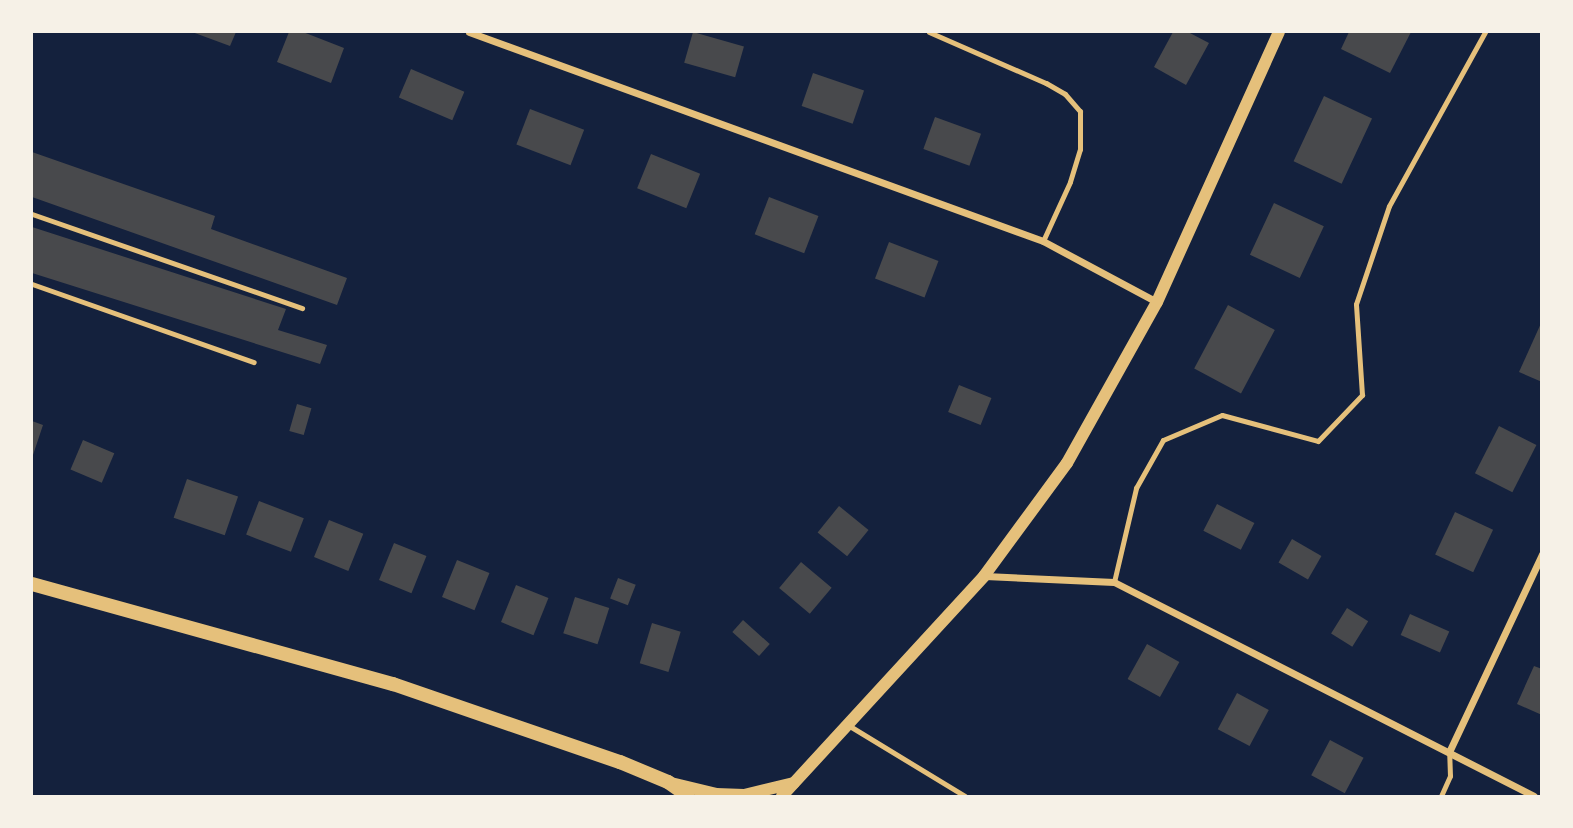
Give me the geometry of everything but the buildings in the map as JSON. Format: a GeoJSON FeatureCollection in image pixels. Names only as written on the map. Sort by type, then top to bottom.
{"type":"FeatureCollection","features":[{"type":"Feature","properties":{"kind":"main road"},"geometry":{"type":"LineString","coordinates":[[32,584],[393,684],[545,735],[668,782],[688,796]]}},
{"type":"Feature","properties":{"kind":"street"},"geometry":{"type":"LineString","coordinates":[[469,32],[1043,241],[1157,302]]}},
{"type":"Feature","properties":{"kind":"street"},"geometry":{"type":"LineString","coordinates":[[782,796],[984,576],[1066,463],[1157,302],[1279,32]]}},
{"type":"Feature","properties":{"kind":"street"},"geometry":{"type":"LineString","coordinates":[[1449,752],[1542,554]]}},
{"type":"Feature","properties":{"kind":"street"},"geometry":{"type":"LineString","coordinates":[[984,576],[1114,582],[1534,796]]}},
{"type":"Feature","properties":{"kind":"street"},"geometry":{"type":"LineString","coordinates":[[668,782],[716,794],[744,795],[796,782]]}},
{"type":"Feature","properties":{"kind":"lane"},"geometry":{"type":"LineString","coordinates":[[929,32],[1046,83],[1065,94],[1080,111],[1080,149],[1070,182],[1043,241]]}},
{"type":"Feature","properties":{"kind":"lane"},"geometry":{"type":"LineString","coordinates":[[1114,582],[1136,488],[1163,440],[1222,415],[1318,440],[1362,395],[1356,304],[1389,206],[1485,32]]}},
{"type":"Feature","properties":{"kind":"lane"},"geometry":{"type":"LineString","coordinates":[[32,214],[302,308]]}},
{"type":"Feature","properties":{"kind":"lane"},"geometry":{"type":"LineString","coordinates":[[32,284],[254,362]]}},
{"type":"Feature","properties":{"kind":"lane"},"geometry":{"type":"LineString","coordinates":[[848,725],[965,796]]}},
{"type":"Feature","properties":{"kind":"lane"},"geometry":{"type":"LineString","coordinates":[[1441,796],[1450,776],[1449,752]]}}]}
